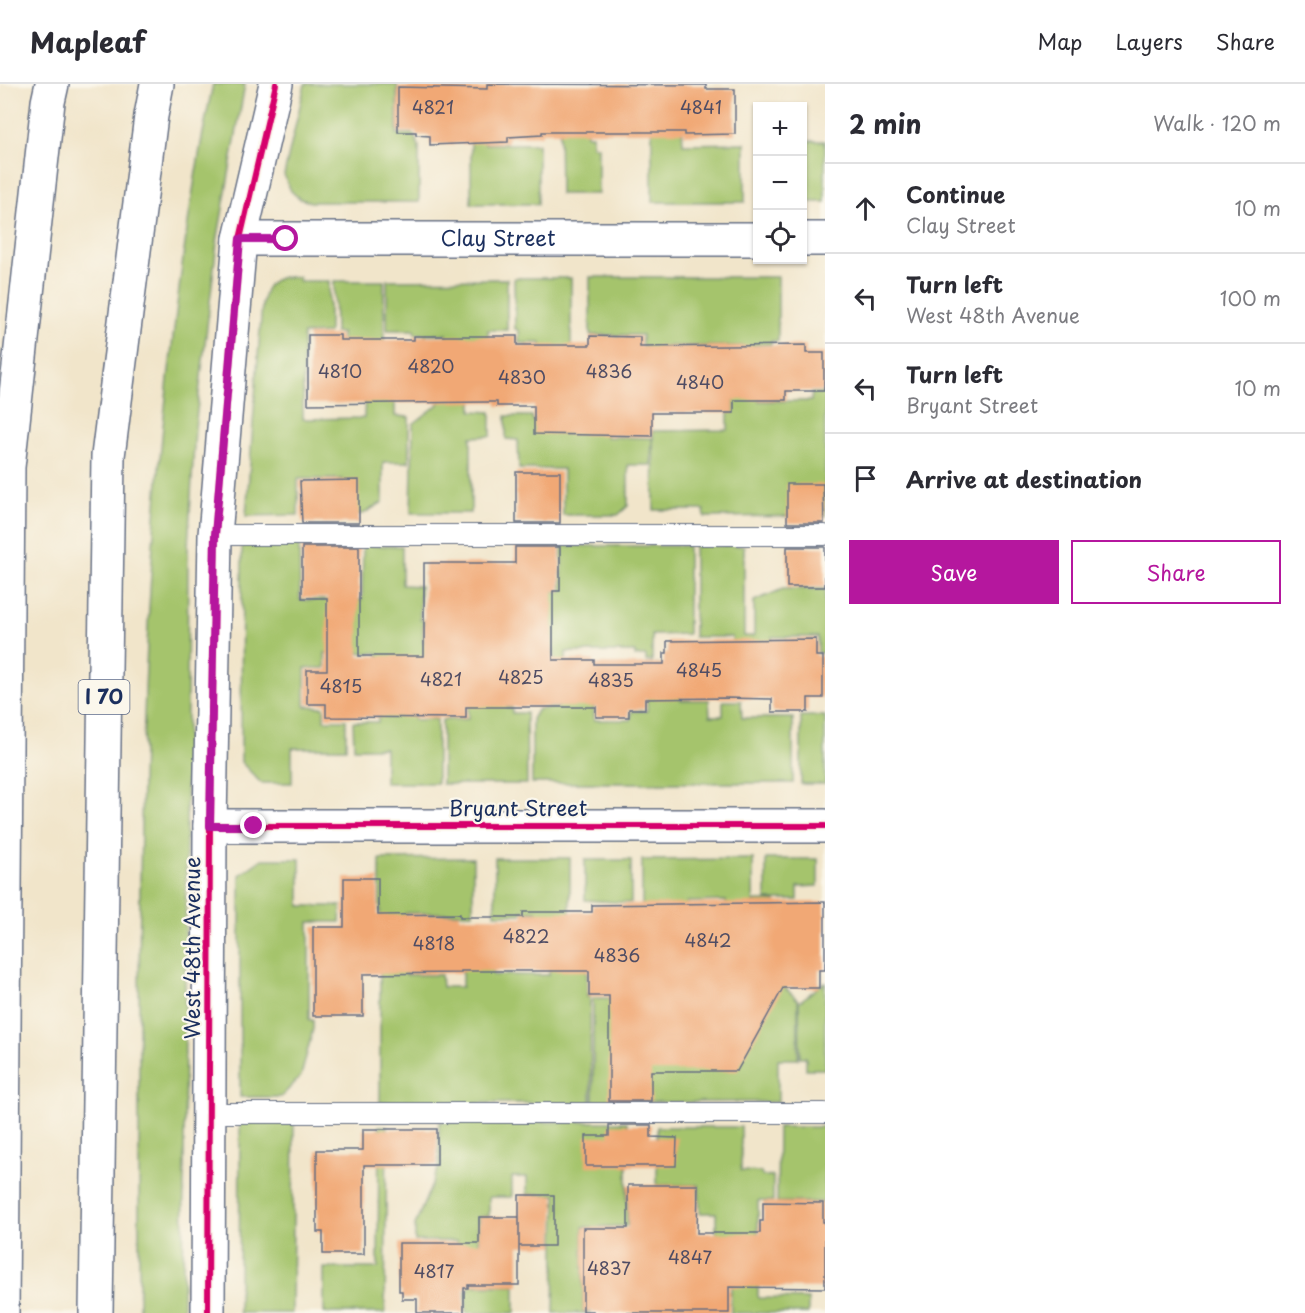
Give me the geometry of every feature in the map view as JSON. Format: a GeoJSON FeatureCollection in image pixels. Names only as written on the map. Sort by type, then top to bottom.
{"type":"FeatureCollection","features":[{"type":"Feature","properties":{"kind":"main road"},"geometry":{"type":"LineString","coordinates":[[2,1313],[8,467],[46,114],[52,84]]}},
{"type":"Feature","properties":{"kind":"main road","name":"I 70"},"geometry":{"type":"LineString","coordinates":[[96,1313],[108,456],[150,116],[157,84]]}},
{"type":"Feature","properties":{"kind":"main road","name":"West 48th Avenue"},"geometry":{"type":"LineString","coordinates":[[208,1313],[210,826],[215,535],[240,239],[276,84]]}},
{"type":"Feature","properties":{"kind":"main road","name":"Clay Street"},"geometry":{"type":"LineString","coordinates":[[240,239],[753,239]]}},
{"type":"Feature","properties":{"kind":"main road"},"geometry":{"type":"LineString","coordinates":[[807,239],[825,239]]}},
{"type":"Feature","properties":{"kind":"main road","name":"Bryant Street"},"geometry":{"type":"LineString","coordinates":[[210,826],[825,826]]}},
{"type":"Feature","properties":{"kind":"lane"},"geometry":{"type":"LineString","coordinates":[[215,535],[825,535]]}},
{"type":"Feature","properties":{"kind":"lane"},"geometry":{"type":"LineString","coordinates":[[208,1113],[825,1113]]}},
{"type":"Feature","properties":{"kind":"green space"},"geometry":{"type":"Polygon","coordinates":[[[213,84],[245,84],[217,242],[195,428],[188,547],[183,1313],[139,1313],[139,943],[145,697],[151,574],[160,452],[178,298],[195,175],[213,84]]]}},
{"type":"Feature","properties":{"kind":"green space"},"geometry":{"type":"Polygon","coordinates":[[[305,84],[397,84],[397,134],[413,134],[419,146],[419,202],[311,202],[300,199],[291,191],[284,175],[305,84]]]}},
{"type":"Feature","properties":{"kind":"green space"},"geometry":{"type":"Polygon","coordinates":[[[471,123],[485,123],[485,144],[538,144],[538,204],[471,204],[471,123]]]}},
{"type":"Feature","properties":{"kind":"green space"},"geometry":{"type":"Polygon","coordinates":[[[559,123],[587,126],[587,135],[592,135],[592,146],[598,146],[598,194],[560,194],[559,123]]]}},
{"type":"Feature","properties":{"kind":"green space"},"geometry":{"type":"Polygon","coordinates":[[[652,124],[682,128],[683,144],[745,143],[745,202],[652,202],[652,124]]]}},
{"type":"Feature","properties":{"kind":"green space"},"geometry":{"type":"Polygon","coordinates":[[[807,141],[825,141],[825,202],[807,202],[807,141]]]}},
{"type":"Feature","properties":{"kind":"green space"},"geometry":{"type":"Polygon","coordinates":[[[283,277],[299,277],[299,281],[329,281],[329,333],[303,334],[303,419],[364,418],[365,393],[395,353],[395,416],[409,417],[409,462],[383,462],[383,502],[363,514],[346,515],[342,479],[298,479],[298,515],[246,516],[262,304],[268,286],[283,277]]]}},
{"type":"Feature","properties":{"kind":"green space"},"geometry":{"type":"Polygon","coordinates":[[[590,277],[778,277],[778,341],[771,341],[771,344],[754,345],[754,388],[758,388],[759,401],[811,401],[812,393],[825,393],[825,516],[705,517],[704,510],[654,510],[653,431],[728,430],[728,413],[734,413],[734,388],[743,346],[660,346],[659,386],[647,347],[642,347],[642,335],[590,335],[590,277]]]}},
{"type":"Feature","properties":{"kind":"green space"},"geometry":{"type":"Polygon","coordinates":[[[514,278],[571,278],[571,355],[541,352],[541,343],[519,343],[519,330],[515,329],[514,278]]]}},
{"type":"Feature","properties":{"kind":"green space"},"geometry":{"type":"Polygon","coordinates":[[[507,279],[507,330],[488,330],[488,345],[447,345],[447,334],[415,334],[414,330],[387,330],[387,280],[507,279]]]}},
{"type":"Feature","properties":{"kind":"green space"},"geometry":{"type":"Polygon","coordinates":[[[334,281],[384,281],[384,352],[342,343],[342,333],[335,333],[334,281]]]}},
{"type":"Feature","properties":{"kind":"green space"},"geometry":{"type":"Polygon","coordinates":[[[440,389],[472,389],[472,411],[491,412],[491,436],[471,437],[471,513],[411,513],[413,424],[440,403],[440,389]]]}},
{"type":"Feature","properties":{"kind":"green space"},"geometry":{"type":"Polygon","coordinates":[[[606,392],[606,437],[652,438],[651,465],[628,465],[628,506],[618,515],[563,515],[563,469],[519,469],[518,440],[506,439],[506,416],[532,416],[533,421],[559,420],[606,392]]]}},
{"type":"Feature","properties":{"kind":"green space"},"geometry":{"type":"Polygon","coordinates":[[[242,543],[299,543],[300,600],[362,600],[363,546],[402,546],[402,585],[420,586],[420,620],[423,620],[423,642],[449,642],[378,685],[378,653],[325,653],[325,668],[305,668],[305,706],[324,707],[324,720],[346,720],[346,748],[292,748],[292,783],[261,783],[241,762],[242,543]]]}},
{"type":"Feature","properties":{"kind":"green space"},"geometry":{"type":"Polygon","coordinates":[[[562,546],[688,546],[688,634],[652,635],[652,661],[646,661],[646,656],[635,656],[635,652],[566,652],[566,664],[554,661],[554,649],[506,648],[513,592],[562,592],[562,546]]]}},
{"type":"Feature","properties":{"kind":"green space"},"geometry":{"type":"Polygon","coordinates":[[[694,546],[744,546],[744,636],[754,636],[754,601],[783,589],[825,589],[825,653],[818,653],[818,637],[772,637],[772,650],[732,650],[732,637],[694,637],[694,546]]]}},
{"type":"Feature","properties":{"kind":"green space"},"geometry":{"type":"Polygon","coordinates":[[[468,661],[506,693],[507,708],[512,708],[512,713],[526,713],[527,784],[442,784],[442,720],[468,719],[468,661]]]}},
{"type":"Feature","properties":{"kind":"green space"},"geometry":{"type":"Polygon","coordinates":[[[647,664],[662,664],[662,690],[680,690],[681,700],[709,700],[710,716],[723,716],[723,701],[741,701],[742,718],[793,718],[793,783],[532,783],[532,719],[538,709],[558,708],[558,666],[594,700],[594,720],[631,720],[631,711],[647,711],[647,664]]]}},
{"type":"Feature","properties":{"kind":"green space"},"geometry":{"type":"Polygon","coordinates":[[[378,687],[413,709],[414,720],[437,719],[437,783],[385,783],[385,748],[354,748],[353,722],[378,722],[378,687]]]}},
{"type":"Feature","properties":{"kind":"green space"},"geometry":{"type":"Polygon","coordinates":[[[801,716],[825,716],[825,784],[801,784],[801,716]]]}},
{"type":"Feature","properties":{"kind":"green space"},"geometry":{"type":"Polygon","coordinates":[[[473,858],[473,913],[406,913],[406,975],[441,975],[442,987],[462,987],[463,919],[493,919],[493,975],[549,975],[549,960],[587,919],[591,1103],[380,1103],[380,859],[473,858]]]}},
{"type":"Feature","properties":{"kind":"green space"},"geometry":{"type":"Polygon","coordinates":[[[495,858],[570,858],[570,917],[536,914],[536,911],[522,911],[521,914],[495,914],[495,858]]]}},
{"type":"Feature","properties":{"kind":"green space"},"geometry":{"type":"Polygon","coordinates":[[[262,859],[300,859],[300,906],[341,906],[340,922],[309,922],[309,1020],[313,1020],[313,1029],[301,1076],[281,1097],[240,1097],[240,875],[262,859]]]}},
{"type":"Feature","properties":{"kind":"green space"},"geometry":{"type":"Polygon","coordinates":[[[753,859],[754,998],[727,911],[726,901],[687,902],[687,911],[642,914],[642,860],[753,859]]]}},
{"type":"Feature","properties":{"kind":"green space"},"geometry":{"type":"Polygon","coordinates":[[[766,859],[818,859],[818,886],[798,887],[798,900],[766,900],[766,859]]]}},
{"type":"Feature","properties":{"kind":"green space"},"geometry":{"type":"Polygon","coordinates":[[[585,860],[631,860],[631,903],[585,900],[585,860]]]}},
{"type":"Feature","properties":{"kind":"green space"},"geometry":{"type":"Polygon","coordinates":[[[755,901],[776,901],[777,937],[786,963],[786,989],[798,1000],[798,1059],[778,1059],[778,1102],[593,1102],[593,998],[755,1000],[755,901]]]}},
{"type":"Feature","properties":{"kind":"green space"},"geometry":{"type":"Polygon","coordinates":[[[825,982],[825,1069],[806,1069],[806,1057],[800,1057],[799,1002],[825,982]]]}},
{"type":"Feature","properties":{"kind":"green space"},"geometry":{"type":"Polygon","coordinates":[[[240,1122],[294,1123],[292,1313],[239,1313],[240,1122]]]}},
{"type":"Feature","properties":{"kind":"green space"},"geometry":{"type":"Polygon","coordinates":[[[439,1122],[627,1122],[627,1226],[583,1227],[583,1311],[592,1313],[554,1313],[556,1195],[527,1194],[527,1177],[512,1177],[512,1197],[489,1197],[489,1216],[478,1217],[478,1251],[458,1255],[457,1241],[415,1241],[415,1225],[439,1167],[439,1122]]]}},
{"type":"Feature","properties":{"kind":"green space"},"geometry":{"type":"Polygon","coordinates":[[[379,1126],[387,1126],[385,1313],[324,1313],[324,1268],[378,1268],[379,1126]]]}},
{"type":"Feature","properties":{"kind":"green space"},"geometry":{"type":"Polygon","coordinates":[[[657,1127],[741,1127],[741,1171],[761,1172],[762,1176],[773,1176],[773,1201],[758,1201],[758,1298],[808,1299],[808,1313],[731,1313],[731,1263],[716,1252],[716,1213],[700,1213],[699,1185],[657,1185],[657,1127]]]}},
{"type":"Feature","properties":{"kind":"green space"},"geometry":{"type":"Polygon","coordinates":[[[778,1127],[825,1127],[825,1202],[777,1202],[778,1127]]]}},
{"type":"Feature","properties":{"kind":"green space"},"geometry":{"type":"Polygon","coordinates":[[[469,1257],[474,1257],[475,1286],[515,1286],[515,1313],[466,1313],[469,1257]]]}},
{"type":"Feature","properties":{"kind":"building"},"geometry":{"type":"Polygon","coordinates":[[[487,84],[706,85],[706,89],[735,89],[735,134],[542,132],[542,135],[508,137],[508,142],[430,145],[430,136],[416,135],[416,132],[398,132],[398,87],[487,89],[487,84]]]}},
{"type":"Feature","properties":{"kind":"building"},"geometry":{"type":"Polygon","coordinates":[[[308,335],[340,335],[340,340],[414,340],[414,336],[517,336],[517,345],[590,345],[590,336],[640,337],[640,347],[806,345],[806,353],[824,353],[824,391],[786,391],[786,400],[734,400],[734,413],[652,413],[652,436],[534,434],[534,406],[497,406],[497,402],[308,404],[308,335]]]}},
{"type":"Feature","properties":{"kind":"building"},"geometry":{"type":"Polygon","coordinates":[[[516,472],[560,472],[560,523],[516,523],[516,472]]]}},
{"type":"Feature","properties":{"kind":"building"},"geometry":{"type":"Polygon","coordinates":[[[359,480],[359,523],[302,523],[300,481],[359,480]]]}},
{"type":"Feature","properties":{"kind":"building"},"geometry":{"type":"Polygon","coordinates":[[[787,484],[823,484],[824,523],[787,523],[787,484]]]}},
{"type":"Feature","properties":{"kind":"building"},"geometry":{"type":"Polygon","coordinates":[[[302,547],[359,547],[359,656],[424,656],[424,563],[515,563],[515,547],[560,547],[560,591],[553,591],[553,660],[594,660],[594,664],[664,664],[667,641],[816,639],[816,656],[823,656],[823,698],[808,698],[808,712],[772,712],[772,699],[725,698],[645,699],[645,709],[629,709],[629,717],[596,717],[596,707],[466,707],[466,718],[326,717],[326,704],[307,704],[307,670],[327,670],[327,598],[302,598],[302,547]]]}},
{"type":"Feature","properties":{"kind":"building"},"geometry":{"type":"Polygon","coordinates":[[[787,547],[825,547],[825,587],[787,587],[787,547]]]}},
{"type":"Feature","properties":{"kind":"building"},"geometry":{"type":"Polygon","coordinates":[[[344,878],[378,878],[378,915],[460,914],[460,917],[523,917],[523,912],[592,912],[592,905],[825,902],[825,970],[819,970],[819,988],[783,988],[737,1071],[651,1071],[651,1101],[609,1101],[609,996],[589,996],[589,971],[363,974],[363,1016],[313,1016],[313,927],[344,927],[344,878]]]}},
{"type":"Feature","properties":{"kind":"building"},"geometry":{"type":"Polygon","coordinates":[[[609,1125],[651,1125],[651,1137],[677,1138],[676,1166],[586,1166],[586,1136],[609,1136],[609,1125]]]}},
{"type":"Feature","properties":{"kind":"building"},"geometry":{"type":"Polygon","coordinates":[[[363,1129],[437,1129],[437,1165],[364,1165],[364,1254],[323,1254],[323,1232],[317,1232],[317,1150],[363,1150],[363,1129]]]}},
{"type":"Feature","properties":{"kind":"building"},"geometry":{"type":"Polygon","coordinates":[[[628,1185],[698,1185],[697,1233],[760,1233],[760,1221],[763,1221],[763,1202],[823,1203],[825,1288],[729,1287],[729,1313],[593,1313],[593,1311],[583,1311],[583,1228],[628,1228],[628,1185]]]}},
{"type":"Feature","properties":{"kind":"building"},"geometry":{"type":"Polygon","coordinates":[[[519,1195],[554,1195],[554,1246],[519,1246],[519,1195]]]}},
{"type":"Feature","properties":{"kind":"building"},"geometry":{"type":"Polygon","coordinates":[[[479,1217],[519,1217],[519,1285],[468,1285],[468,1288],[464,1288],[464,1313],[417,1313],[417,1299],[402,1299],[402,1291],[399,1291],[399,1243],[479,1243],[479,1217]]]}},
{"type":"Feature","properties":{"kind":"cycle path"},"geometry":{"type":"LineString","coordinates":[[208,1313],[210,826],[215,535],[240,239],[276,84]]}},
{"type":"Feature","properties":{"kind":"cycle path"},"geometry":{"type":"LineString","coordinates":[[210,826],[825,826]]}},
{"type":"Feature","properties":{"kind":"route"},"geometry":{"type":"LineString","coordinates":[[254,826],[210,826],[215,535],[240,239],[286,239]]}}]}
